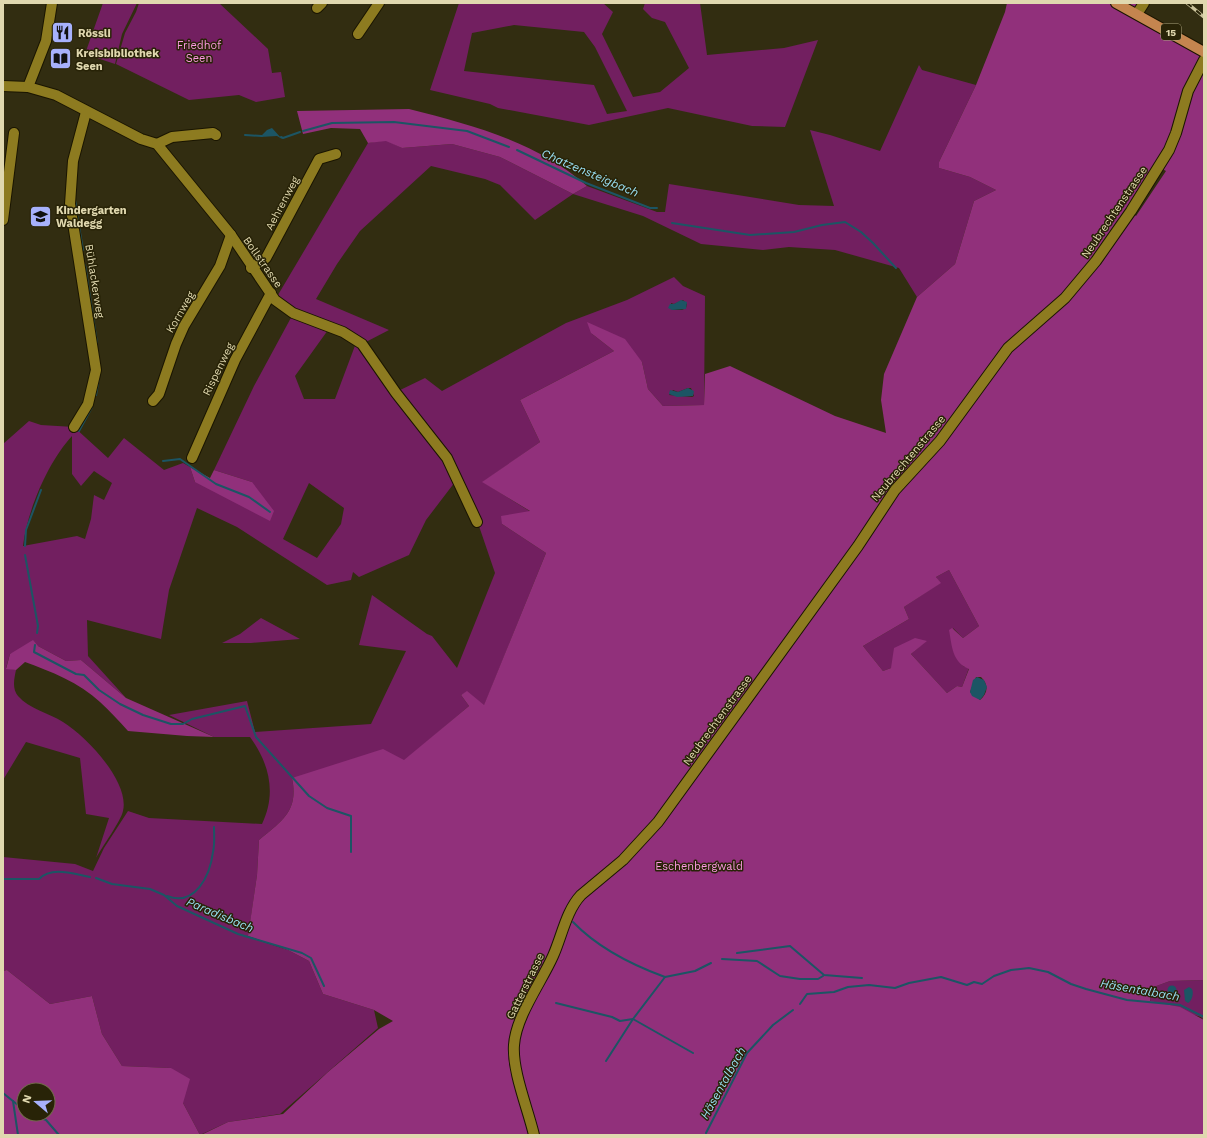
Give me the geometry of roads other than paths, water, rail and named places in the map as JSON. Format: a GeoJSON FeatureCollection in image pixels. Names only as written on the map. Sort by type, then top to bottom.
{"type":"FeatureCollection","features":[{"type":"Feature","properties":{"kind":"main road","name":"15"},"geometry":{"type":"LineString","coordinates":[[1116,3],[1204,52]]}},
{"type":"Feature","properties":{"kind":"street"},"geometry":{"type":"LineString","coordinates":[[28,87],[42,52],[51,16],[52,3]]}},
{"type":"Feature","properties":{"kind":"street"},"geometry":{"type":"LineString","coordinates":[[358,34],[379,3]]}},
{"type":"Feature","properties":{"kind":"street"},"geometry":{"type":"LineString","coordinates":[[1137,14],[1144,3]]}},
{"type":"Feature","properties":{"kind":"street","name":"Neubrechtenstrasse"},"geometry":{"type":"LineString","coordinates":[[597,882],[630,853],[658,822],[858,546],[891,495],[940,441],[1002,355],[1014,342],[1065,298],[1096,261],[1138,200],[1169,150],[1176,133],[1188,91],[1204,60]]}},
{"type":"Feature","properties":{"kind":"street"},"geometry":{"type":"LineString","coordinates":[[3,86],[28,87],[56,95],[86,112],[141,139],[158,144],[172,137],[213,133],[216,135]]}},
{"type":"Feature","properties":{"kind":"street","name":"Bühlackerweg"},"geometry":{"type":"LineString","coordinates":[[74,426],[88,404],[96,370],[70,204],[74,161],[86,112]]}},
{"type":"Feature","properties":{"kind":"street"},"geometry":{"type":"LineString","coordinates":[[3,220],[14,133]]}},
{"type":"Feature","properties":{"kind":"street","name":"Bollstrasse"},"geometry":{"type":"LineString","coordinates":[[158,144],[230,235],[251,268],[275,300],[293,313],[343,332],[362,344],[396,393],[448,458],[477,522]]}},
{"type":"Feature","properties":{"kind":"street","name":"Aehrenweg"},"geometry":{"type":"LineString","coordinates":[[251,268],[266,258],[319,159],[336,154]]}},
{"type":"Feature","properties":{"kind":"street","name":"Kornweg"},"geometry":{"type":"LineString","coordinates":[[153,401],[159,394],[176,344],[184,326],[220,266],[230,235]]}},
{"type":"Feature","properties":{"kind":"street","name":"Rispenweg"},"geometry":{"type":"LineString","coordinates":[[192,458],[235,360],[271,294]]}},
{"type":"Feature","properties":{"kind":"street","name":"Gatterstrasse"},"geometry":{"type":"LineString","coordinates":[[534,1135],[515,1059],[516,1036],[524,1013],[553,956],[575,903],[581,895],[597,882]]}},
{"type":"Feature","properties":{"kind":"water"},"geometry":{"type":"Polygon","coordinates":[[[272,128],[282,139],[277,136],[260,137],[267,130],[272,128]]]}},
{"type":"Feature","properties":{"kind":"water"},"geometry":{"type":"Polygon","coordinates":[[[681,300],[687,302],[686,309],[672,310],[668,308],[670,304],[674,304],[681,300]]]}},
{"type":"Feature","properties":{"kind":"water"},"geometry":{"type":"Polygon","coordinates":[[[688,388],[694,391],[693,396],[677,397],[669,394],[670,390],[678,392],[688,388]]]}},
{"type":"Feature","properties":{"kind":"water"},"geometry":{"type":"Polygon","coordinates":[[[977,677],[984,680],[987,687],[980,700],[972,696],[970,692],[973,680],[977,677]]]}},
{"type":"Feature","properties":{"kind":"water"},"geometry":{"type":"Polygon","coordinates":[[[1172,985],[1177,990],[1172,995],[1167,990],[1172,985]]]}},
{"type":"Feature","properties":{"kind":"water"},"geometry":{"type":"Polygon","coordinates":[[[1189,987],[1193,991],[1193,995],[1191,1001],[1188,1003],[1185,1001],[1184,990],[1189,987]]]}},
{"type":"Feature","properties":{"kind":"waterway","name":"Chatzensteigbach"},"geometry":{"type":"LineString","coordinates":[[303,131],[332,123],[394,122],[467,131],[509,147]]}},
{"type":"Feature","properties":{"kind":"waterway","name":"Chatzensteigbach"},"geometry":{"type":"LineString","coordinates":[[281,137],[283,138],[300,132]]}},
{"type":"Feature","properties":{"kind":"waterway","name":"Chatzensteigbach"},"geometry":{"type":"LineString","coordinates":[[245,135],[262,136]]}},
{"type":"Feature","properties":{"kind":"waterway","name":"Chatzensteigbach"},"geometry":{"type":"LineString","coordinates":[[517,150],[586,183],[650,208],[657,208]]}},
{"type":"Feature","properties":{"kind":"waterway"},"geometry":{"type":"LineString","coordinates":[[75,200],[76,206]]}},
{"type":"Feature","properties":{"kind":"waterway"},"geometry":{"type":"LineString","coordinates":[[77,215],[83,250]]}},
{"type":"Feature","properties":{"kind":"waterway","name":"Chatzensteigbach"},"geometry":{"type":"LineString","coordinates":[[672,223],[750,235],[794,232],[822,225],[845,222],[861,232],[896,268]]}},
{"type":"Feature","properties":{"kind":"waterway"},"geometry":{"type":"LineString","coordinates":[[85,265],[97,343]]}},
{"type":"Feature","properties":{"kind":"waterway"},"geometry":{"type":"LineString","coordinates":[[96,395],[99,377]]}},
{"type":"Feature","properties":{"kind":"waterway"},"geometry":{"type":"LineString","coordinates":[[79,431],[92,407]]}},
{"type":"Feature","properties":{"kind":"waterway"},"geometry":{"type":"LineString","coordinates":[[163,461],[180,459],[216,484],[249,497],[270,512]]}},
{"type":"Feature","properties":{"kind":"waterway"},"geometry":{"type":"LineString","coordinates":[[25,546],[26,530],[41,490]]}},
{"type":"Feature","properties":{"kind":"waterway"},"geometry":{"type":"LineString","coordinates":[[25,555],[38,626],[37,633]]}},
{"type":"Feature","properties":{"kind":"waterway"},"geometry":{"type":"LineString","coordinates":[[35,645],[34,652],[76,674],[84,675],[99,690],[120,704],[143,715],[171,724],[183,724],[192,719],[245,706],[256,737],[309,796],[327,808],[351,816],[351,852]]}},
{"type":"Feature","properties":{"kind":"waterway"},"geometry":{"type":"LineString","coordinates":[[167,896],[177,898],[186,897],[193,893],[205,879],[214,846],[214,827]]}},
{"type":"Feature","properties":{"kind":"waterway","name":"Paradisbach"},"geometry":{"type":"LineString","coordinates":[[3,879],[39,879],[44,875],[56,872],[90,877]]}},
{"type":"Feature","properties":{"kind":"waterway","name":"Paradisbach"},"geometry":{"type":"LineString","coordinates":[[96,878],[112,884],[150,889],[164,895],[177,906],[238,934],[302,953],[311,958],[324,986]]}},
{"type":"Feature","properties":{"kind":"waterway"},"geometry":{"type":"LineString","coordinates":[[573,922],[604,948],[640,967],[665,977]]}},
{"type":"Feature","properties":{"kind":"waterway","name":"Häsentalbach"},"geometry":{"type":"LineString","coordinates":[[737,953],[790,946],[824,975],[862,978]]}},
{"type":"Feature","properties":{"kind":"waterway","name":"Häsentalbach"},"geometry":{"type":"LineString","coordinates":[[722,959],[757,961],[780,976],[800,979],[818,979],[823,976]]}},
{"type":"Feature","properties":{"kind":"waterway","name":"Häsentalbach"},"geometry":{"type":"LineString","coordinates":[[606,1061],[633,1019],[665,977],[695,971],[711,963]]}},
{"type":"Feature","properties":{"kind":"waterway","name":"Häsentalbach"},"geometry":{"type":"LineString","coordinates":[[800,1004],[807,994],[834,992],[848,987],[869,985],[895,988],[909,983],[941,977],[967,985],[974,982],[982,984],[994,976],[1011,970],[1029,968],[1048,972],[1071,984],[1086,989],[1127,1000],[1180,1005],[1204,1017]]}},
{"type":"Feature","properties":{"kind":"waterway"},"geometry":{"type":"LineString","coordinates":[[556,1003],[612,1017],[620,1021],[633,1019],[693,1053]]}},
{"type":"Feature","properties":{"kind":"waterway","name":"Häsentalbach"},"geometry":{"type":"LineString","coordinates":[[706,1133],[747,1053],[773,1025],[793,1010]]}},
{"type":"Feature","properties":{"kind":"waterway"},"geometry":{"type":"LineString","coordinates":[[3,1093],[16,1104]]}},
{"type":"Feature","properties":{"kind":"waterway"},"geometry":{"type":"LineString","coordinates":[[13,1101],[18,1135]]}},
{"type":"Feature","properties":{"kind":"waterway"},"geometry":{"type":"LineString","coordinates":[[48,1122],[59,1135]]}},
{"type":"Feature","properties":{"kind":"railway"},"geometry":{"type":"LineString","coordinates":[[1187,3],[1204,17]]}},
{"type":"Feature","properties":{"kind":"place","name":"Rössli"},"geometry":{"type":"Point","coordinates":[63,33]}},
{"type":"Feature","properties":{"kind":"place","name":"Kreisbibliothek Seen"},"geometry":{"type":"Point","coordinates":[60,59]}},
{"type":"Feature","properties":{"kind":"place","name":"Kindergarten Waldegg"},"geometry":{"type":"Point","coordinates":[40,216]}},
{"type":"Feature","properties":{"kind":"park label","name":"Friedhof Seen"},"geometry":{"type":"Point","coordinates":[199,51]}},
{"type":"Feature","properties":{"kind":"park label","name":"Eschenbergwald"},"geometry":{"type":"Point","coordinates":[699,866]}}]}
